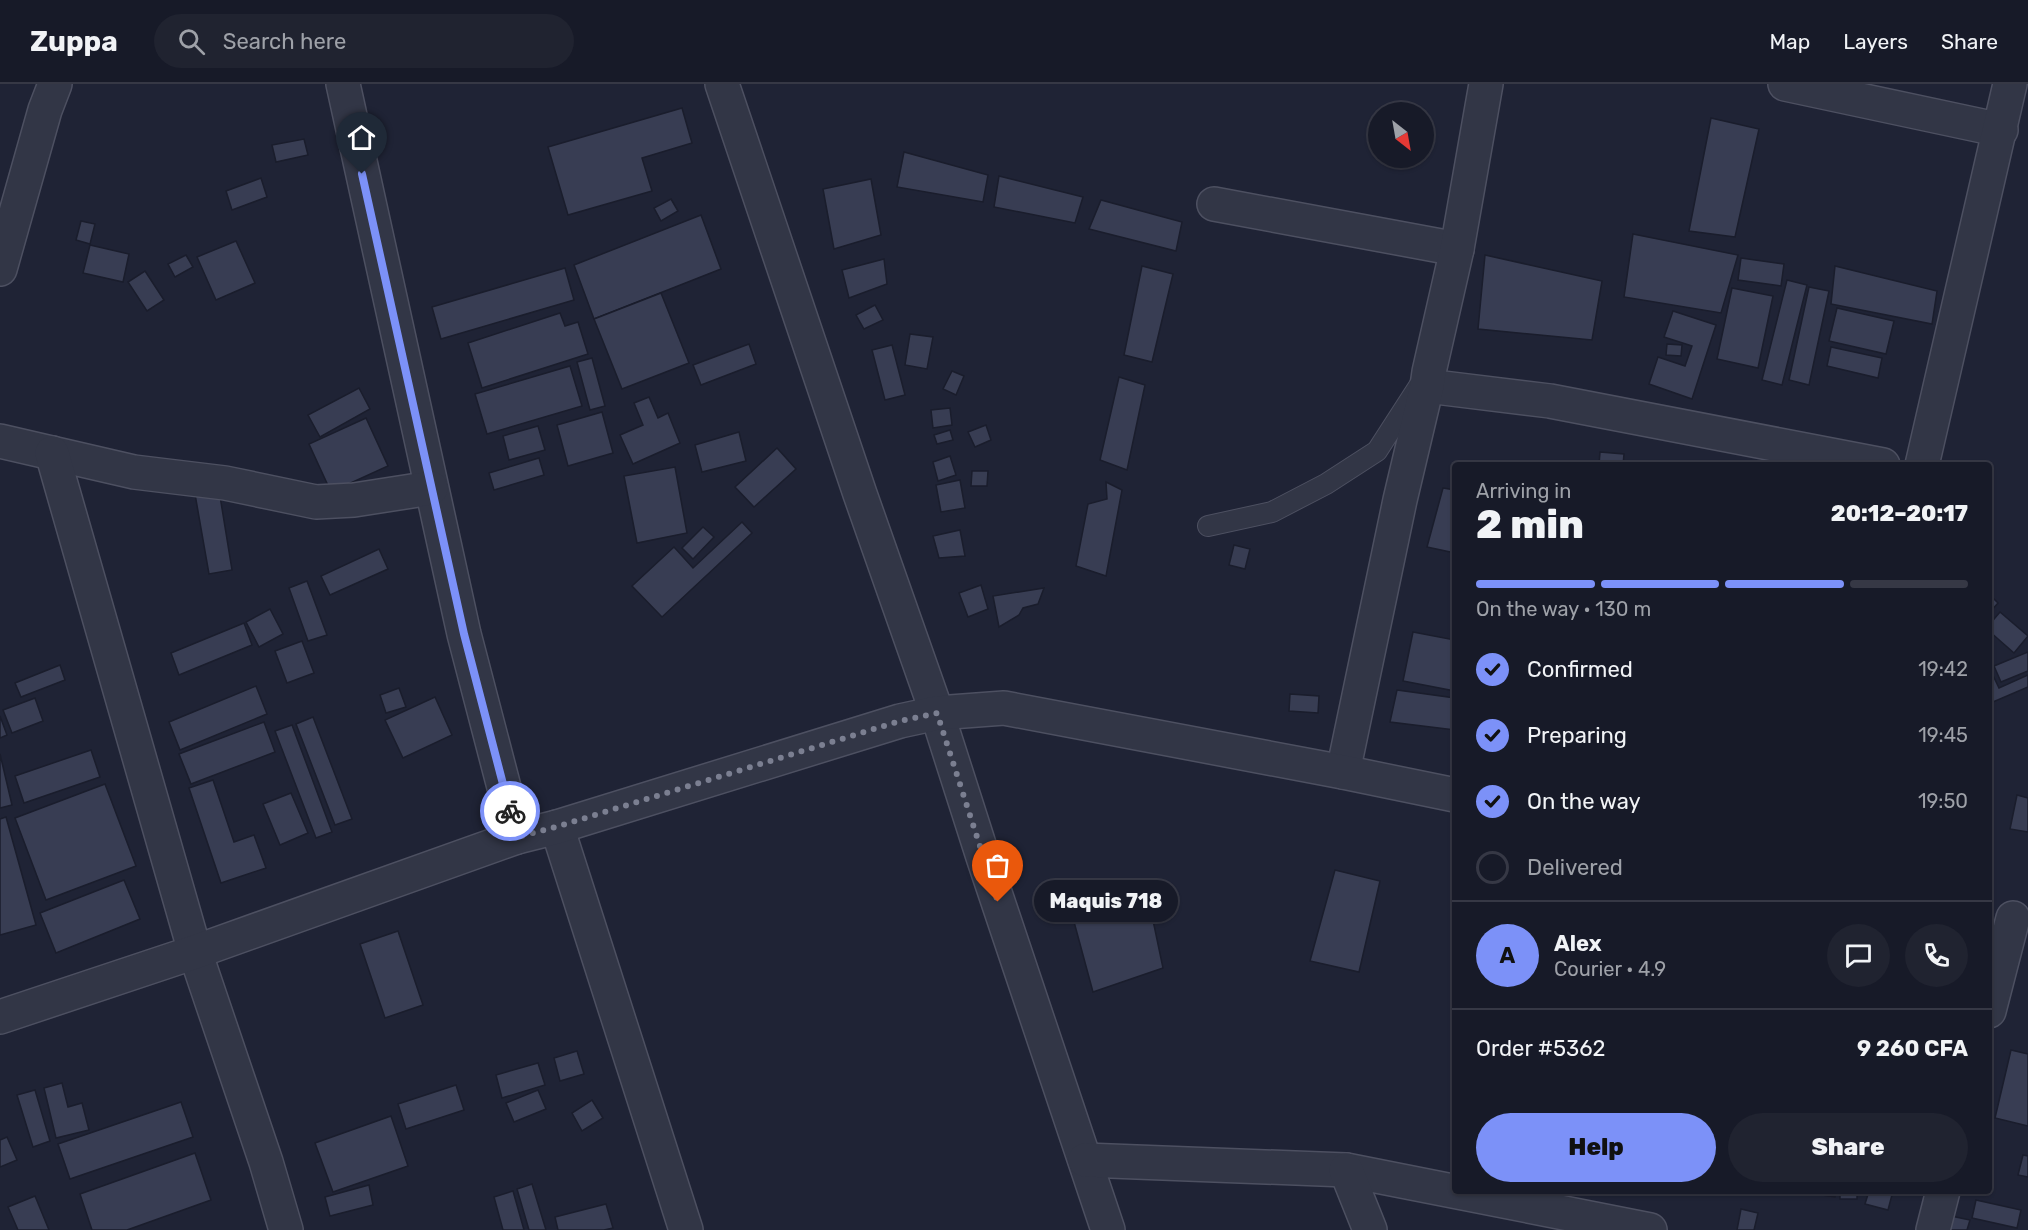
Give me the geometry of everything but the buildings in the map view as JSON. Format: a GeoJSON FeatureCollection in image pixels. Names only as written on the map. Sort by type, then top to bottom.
{"type":"FeatureCollection","features":[{"type":"Feature","properties":{"kind":"street"},"geometry":{"type":"LineString","coordinates":[[0,269],[45,110],[56,84]]}},
{"type":"Feature","properties":{"kind":"street"},"geometry":{"type":"LineString","coordinates":[[343,84],[464,634],[517,837]]}},
{"type":"Feature","properties":{"kind":"street"},"geometry":{"type":"LineString","coordinates":[[722,84],[860,494],[937,713],[1108,1230]]}},
{"type":"Feature","properties":{"kind":"street"},"geometry":{"type":"LineString","coordinates":[[1343,772],[1400,500],[1457,249],[1486,84]]}},
{"type":"Feature","properties":{"kind":"street"},"geometry":{"type":"LineString","coordinates":[[1785,84],[2001,130]]}},
{"type":"Feature","properties":{"kind":"street"},"geometry":{"type":"LineString","coordinates":[[1923,462],[2010,84]]}},
{"type":"Feature","properties":{"kind":"street"},"geometry":{"type":"LineString","coordinates":[[1214,204],[1457,249]]}},
{"type":"Feature","properties":{"kind":"street"},"geometry":{"type":"LineString","coordinates":[[1428,379],[1867,462]]}},
{"type":"Feature","properties":{"kind":"street"},"geometry":{"type":"LineString","coordinates":[[0,441],[134,472],[225,483],[316,502],[354,500],[431,488]]}},
{"type":"Feature","properties":{"kind":"street"},"geometry":{"type":"LineString","coordinates":[[52,453],[195,952],[266,1162],[286,1230]]}},
{"type":"Feature","properties":{"kind":"street"},"geometry":{"type":"LineString","coordinates":[[0,1017],[195,952],[517,837],[900,721],[937,713],[1004,708],[1452,794]]}},
{"type":"Feature","properties":{"kind":"street"},"geometry":{"type":"LineString","coordinates":[[556,827],[686,1230]]}},
{"type":"Feature","properties":{"kind":"street"},"geometry":{"type":"LineString","coordinates":[[1992,998],[2010,917]]}},
{"type":"Feature","properties":{"kind":"street"},"geometry":{"type":"LineString","coordinates":[[1085,1160],[1346,1170],[1452,1191]]}},
{"type":"Feature","properties":{"kind":"street"},"geometry":{"type":"LineString","coordinates":[[1346,1170],[1370,1230]]}},
{"type":"Feature","properties":{"kind":"street"},"geometry":{"type":"LineString","coordinates":[[1468,1194],[1650,1230]]}},
{"type":"Feature","properties":{"kind":"street"},"geometry":{"type":"LineString","coordinates":[[1932,1230],[1941,1194]]}},
{"type":"Feature","properties":{"kind":"lane"},"geometry":{"type":"LineString","coordinates":[[1208,526],[1272,512],[1326,483],[1377,451],[1428,379]]}},
{"type":"Feature","properties":{"kind":"way so far"},"geometry":{"type":"LineString","coordinates":[[510,811],[517,837],[900,721],[937,713],[998,902]]}},
{"type":"Feature","properties":{"kind":"place","name":"Maquis 718"},"geometry":{"type":"Point","coordinates":[998,902]}},
{"type":"Feature","properties":{"kind":"route"},"geometry":{"type":"LineString","coordinates":[[362,174],[464,634],[510,811]]}}]}
